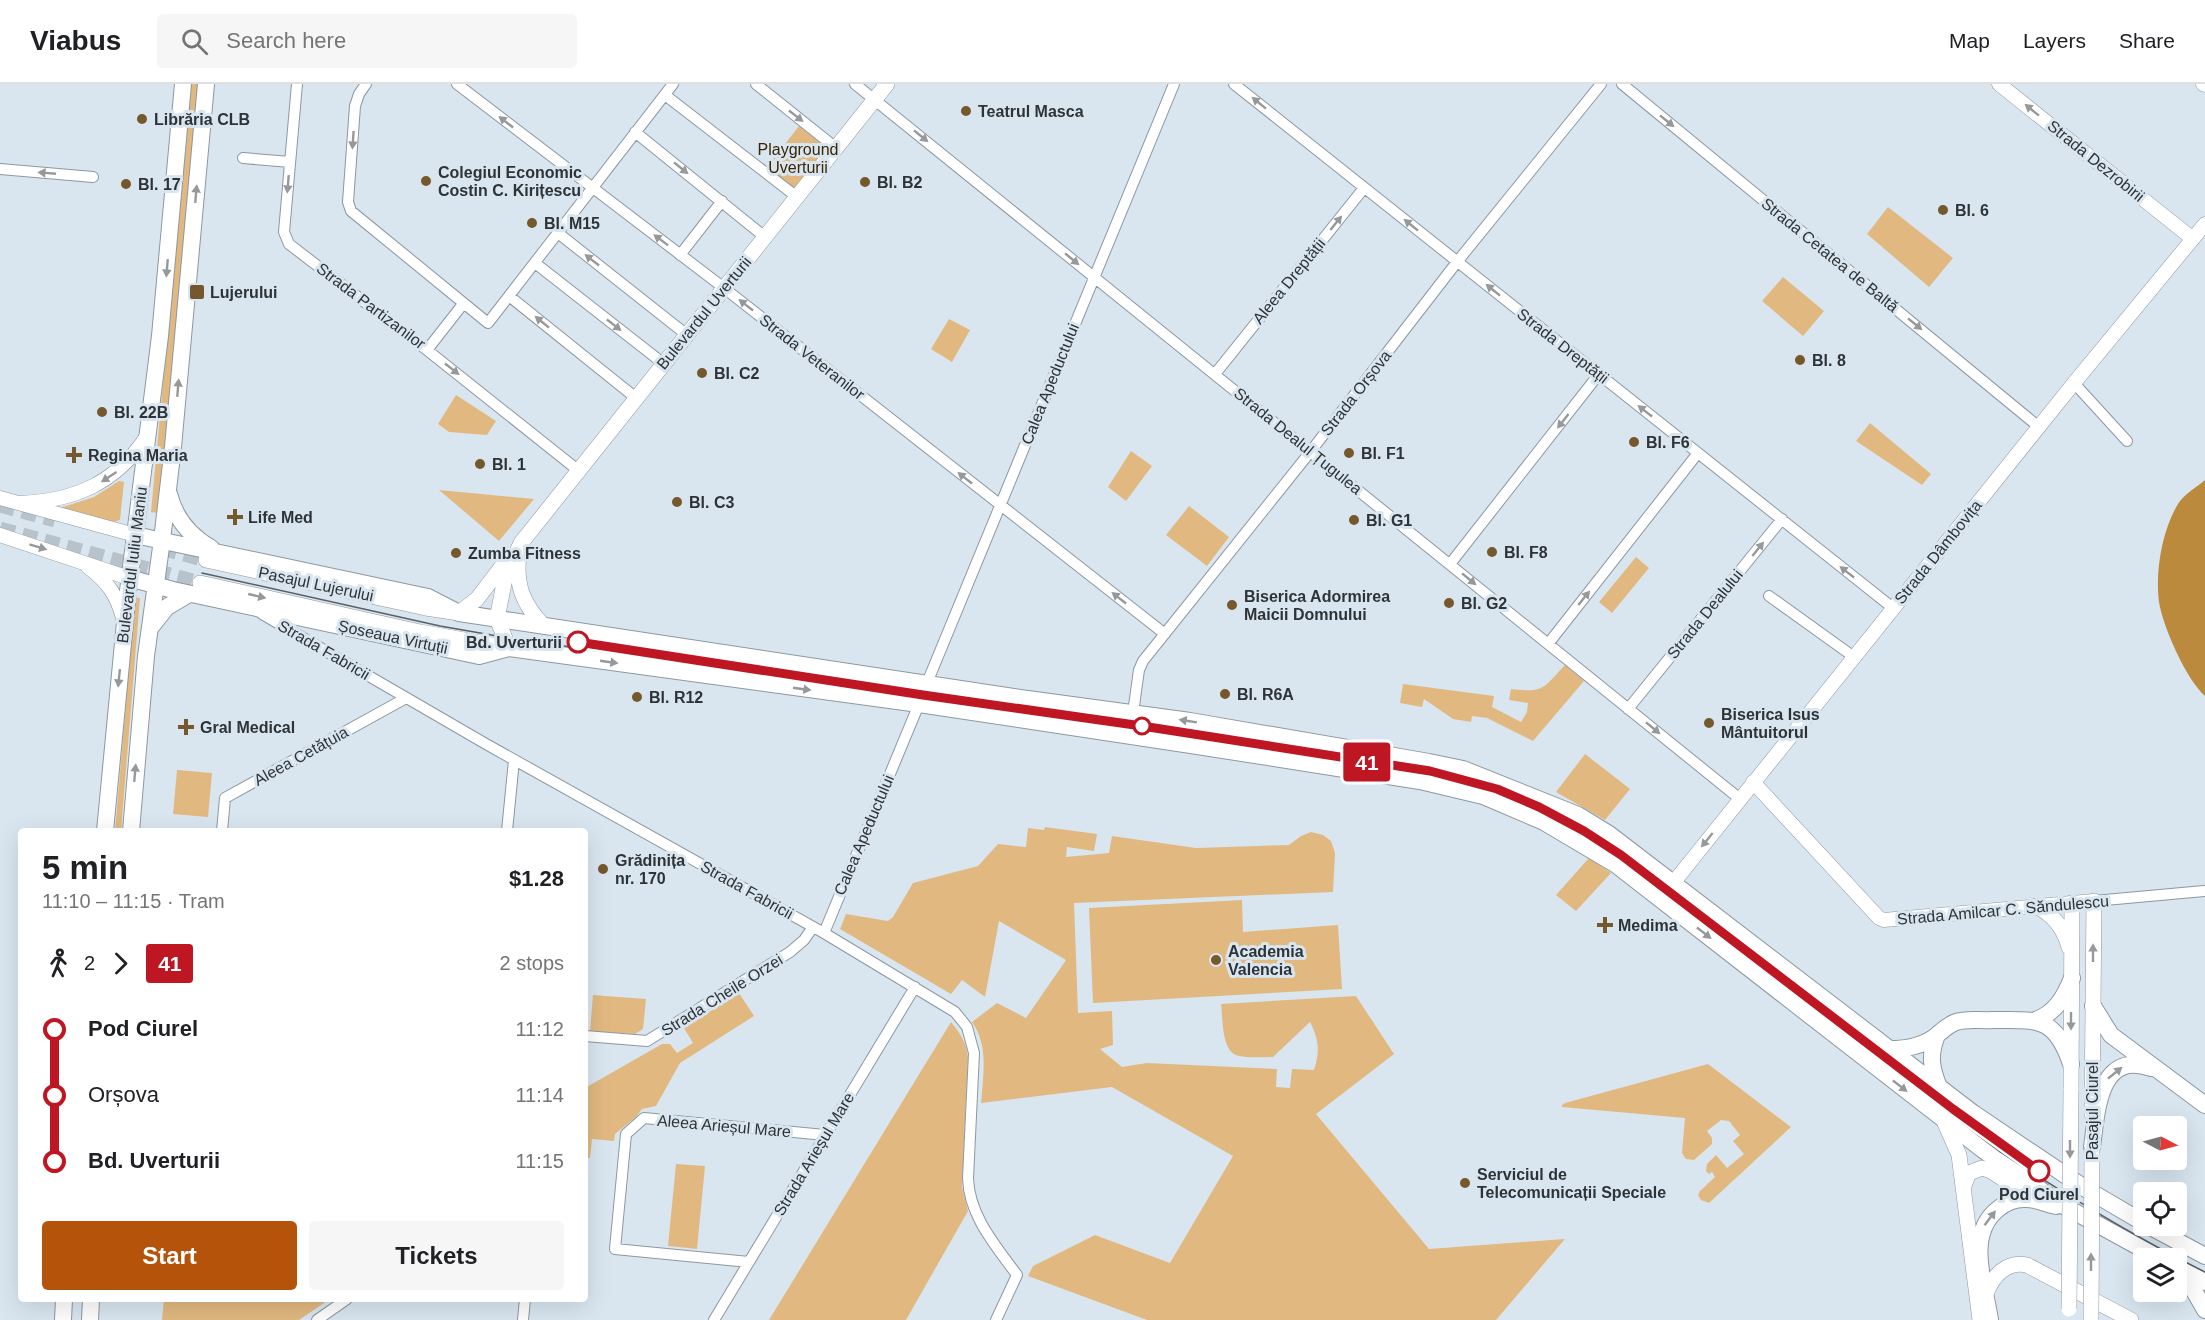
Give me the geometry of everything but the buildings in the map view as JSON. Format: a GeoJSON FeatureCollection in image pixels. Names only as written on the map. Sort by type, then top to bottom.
{"type":"FeatureCollection","features":[{"type":"Feature","properties":{"kind":"main road","name":"Bulevardul Iuliu Maniu"},"geometry":{"type":"LineString","coordinates":[[105,828],[129,578],[160,336],[183,84]]}},
{"type":"Feature","properties":{"kind":"main road","name":"Bulevardul Iuliu Maniu"},"geometry":{"type":"LineString","coordinates":[[130,828],[149,631],[168,491],[207,84]]}},
{"type":"Feature","properties":{"kind":"main road","name":"Bulevardul Uverturii"},"geometry":{"type":"LineString","coordinates":[[497,619],[502,588],[521,543],[887,84]]}},
{"type":"Feature","properties":{"kind":"main road"},"geometry":{"type":"LineString","coordinates":[[168,491],[178,518],[211,555]]}},
{"type":"Feature","properties":{"kind":"main road"},"geometry":{"type":"LineString","coordinates":[[135,535],[162,540],[211,555],[428,597],[459,613],[1133,713],[1463,769],[1578,815],[1625,845],[1940,1088],[2068,1177],[2133,1215]]}},
{"type":"Feature","properties":{"kind":"main road"},"geometry":{"type":"LineString","coordinates":[[459,613],[477,599],[521,543]]}},
{"type":"Feature","properties":{"kind":"main road"},"geometry":{"type":"LineString","coordinates":[[521,543],[518,574],[520,592],[527,607],[544,626]]}},
{"type":"Feature","properties":{"kind":"main road","name":"Pasajul Lujerului"},"geometry":{"type":"LineString","coordinates":[[211,555],[426,608],[459,613]]}},
{"type":"Feature","properties":{"kind":"main road","name":"Șoseaua Virtuții"},"geometry":{"type":"LineString","coordinates":[[129,578],[156,585],[195,588],[250,607],[479,656],[509,648],[919,704],[1420,781],[1483,796],[1571,836],[1615,864],[1944,1120],[2044,1193],[2141,1248]]}},
{"type":"Feature","properties":{"kind":"main road"},"geometry":{"type":"LineString","coordinates":[[149,631],[167,607],[195,588]]}},
{"type":"Feature","properties":{"kind":"main road","name":"Pasajul Lujerului"},"geometry":{"type":"LineString","coordinates":[[195,588],[509,648]]}},
{"type":"Feature","properties":{"kind":"main road"},"geometry":{"type":"LineString","coordinates":[[497,619],[509,648]]}},
{"type":"Feature","properties":{"kind":"main road","name":"Pasajul Ciurel"},"geometry":{"type":"LineString","coordinates":[[2091,1320],[2094,901]]}},
{"type":"Feature","properties":{"kind":"main road","name":"Pasajul Ciurel"},"geometry":{"type":"LineString","coordinates":[[2068,1316],[2072,903]]}},
{"type":"Feature","properties":{"kind":"main road"},"geometry":{"type":"LineString","coordinates":[[2036,906],[2051,915],[2061,928],[2072,961]]}},
{"type":"Feature","properties":{"kind":"main road"},"geometry":{"type":"LineString","coordinates":[[2033,1021],[2047,1015],[2055,1008],[2064,996],[2072,978]]}},
{"type":"Feature","properties":{"kind":"main road"},"geometry":{"type":"LineString","coordinates":[[2093,1006],[2111,1035],[2205,1105]]}},
{"type":"Feature","properties":{"kind":"main road"},"geometry":{"type":"LineString","coordinates":[[1889,1049],[1910,1048],[1960,1021],[2033,1021],[2056,1033],[2067,1051],[2071,1064]]}},
{"type":"Feature","properties":{"kind":"main road"},"geometry":{"type":"LineString","coordinates":[[1937,1035],[1931,1053],[1931,1063],[1940,1088]]}},
{"type":"Feature","properties":{"kind":"main road"},"geometry":{"type":"LineString","coordinates":[[2092,1147],[2100,1095],[2108,1078],[2127,1065],[2140,1065],[2154,1069]]}},
{"type":"Feature","properties":{"kind":"main road"},"geometry":{"type":"LineString","coordinates":[[1944,1120],[1958,1149],[1980,1320]]}},
{"type":"Feature","properties":{"kind":"main road"},"geometry":{"type":"LineString","coordinates":[[1963,1188],[1969,1173],[1982,1168],[1991,1171],[2020,1190],[2044,1193]]}},
{"type":"Feature","properties":{"kind":"main road"},"geometry":{"type":"LineString","coordinates":[[1990,1320],[1979,1245],[1982,1231],[1992,1214],[2006,1203],[2022,1199],[2064,1206]]}},
{"type":"Feature","properties":{"kind":"main road"},"geometry":{"type":"LineString","coordinates":[[2168,1236],[2205,1256]]}},
{"type":"Feature","properties":{"kind":"main road"},"geometry":{"type":"LineString","coordinates":[[2175,1240],[2205,1243]]}},
{"type":"Feature","properties":{"kind":"main road"},"geometry":{"type":"LineString","coordinates":[[1986,1294],[1992,1281],[2005,1268],[2022,1264],[2032,1266],[2131,1320]]}},
{"type":"Feature","properties":{"kind":"main road"},"geometry":{"type":"LineString","coordinates":[[2187,1274],[2205,1282]]}},
{"type":"Feature","properties":{"kind":"main road"},"geometry":{"type":"LineString","coordinates":[[2187,1282],[2205,1310]]}},
{"type":"Feature","properties":{"kind":"main road"},"geometry":{"type":"LineString","coordinates":[[63,1320],[64,1302]]}},
{"type":"Feature","properties":{"kind":"main road"},"geometry":{"type":"LineString","coordinates":[[90,1320],[91,1302]]}},
{"type":"Feature","properties":{"kind":"street","name":"Strada Partizanilor"},"geometry":{"type":"LineString","coordinates":[[297,84],[285,239],[579,471]]}},
{"type":"Feature","properties":{"kind":"street"},"geometry":{"type":"LineString","coordinates":[[366,84],[355,106],[348,202],[351,211],[488,323],[674,84]]}},
{"type":"Feature","properties":{"kind":"street","name":"Strada Veteranilor"},"geometry":{"type":"LineString","coordinates":[[458,84],[724,288],[1165,634]]}},
{"type":"Feature","properties":{"kind":"street"},"geometry":{"type":"LineString","coordinates":[[756,84],[836,148]]}},
{"type":"Feature","properties":{"kind":"street","name":"Strada Dealul Țugulea"},"geometry":{"type":"LineString","coordinates":[[855,84],[1740,799]]}},
{"type":"Feature","properties":{"kind":"street","name":"Calea Apeductului"},"geometry":{"type":"LineString","coordinates":[[927,683],[1174,84]]}},
{"type":"Feature","properties":{"kind":"street","name":"Strada Dreptății"},"geometry":{"type":"LineString","coordinates":[[1234,84],[1893,608]]}},
{"type":"Feature","properties":{"kind":"street","name":"Strada Orșova"},"geometry":{"type":"LineString","coordinates":[[1133,713],[1141,665],[1311,452],[1457,261],[1601,84]]}},
{"type":"Feature","properties":{"kind":"street","name":"Strada Cetatea de Baltă"},"geometry":{"type":"LineString","coordinates":[[1622,84],[2039,427]]}},
{"type":"Feature","properties":{"kind":"street","name":"Strada Dezrobirii"},"geometry":{"type":"LineString","coordinates":[[1999,84],[2193,239]]}},
{"type":"Feature","properties":{"kind":"street"},"geometry":{"type":"LineString","coordinates":[[665,95],[797,197]]}},
{"type":"Feature","properties":{"kind":"street"},"geometry":{"type":"LineString","coordinates":[[635,132],[765,237]]}},
{"type":"Feature","properties":{"kind":"street"},"geometry":{"type":"LineString","coordinates":[[243,158],[290,162]]}},
{"type":"Feature","properties":{"kind":"street"},"geometry":{"type":"LineString","coordinates":[[0,169],[93,177]]}},
{"type":"Feature","properties":{"kind":"street","name":"Aleea Dreptății"},"geometry":{"type":"LineString","coordinates":[[1215,374],[1364,188]]}},
{"type":"Feature","properties":{"kind":"street"},"geometry":{"type":"LineString","coordinates":[[680,255],[722,201]]}},
{"type":"Feature","properties":{"kind":"street","name":"Strada Dâmbovița"},"geometry":{"type":"LineString","coordinates":[[1674,882],[2074,383],[2205,224]]}},
{"type":"Feature","properties":{"kind":"street"},"geometry":{"type":"LineString","coordinates":[[558,233],[687,334]]}},
{"type":"Feature","properties":{"kind":"street"},"geometry":{"type":"LineString","coordinates":[[535,263],[664,364]]}},
{"type":"Feature","properties":{"kind":"street"},"geometry":{"type":"LineString","coordinates":[[509,296],[636,398]]}},
{"type":"Feature","properties":{"kind":"street"},"geometry":{"type":"LineString","coordinates":[[427,350],[463,304]]}},
{"type":"Feature","properties":{"kind":"street"},"geometry":{"type":"LineString","coordinates":[[1450,564],[1599,374]]}},
{"type":"Feature","properties":{"kind":"street"},"geometry":{"type":"LineString","coordinates":[[2074,383],[2127,441]]}},
{"type":"Feature","properties":{"kind":"street"},"geometry":{"type":"LineString","coordinates":[[19,503],[62,499],[99,484],[122,468],[148,435]]}},
{"type":"Feature","properties":{"kind":"street"},"geometry":{"type":"LineString","coordinates":[[1548,644],[1698,453]]}},
{"type":"Feature","properties":{"kind":"street"},"geometry":{"type":"LineString","coordinates":[[0,498],[135,535]]}},
{"type":"Feature","properties":{"kind":"street","name":"Strada Dealului"},"geometry":{"type":"LineString","coordinates":[[1628,709],[1782,519]]}},
{"type":"Feature","properties":{"kind":"street"},"geometry":{"type":"LineString","coordinates":[[0,535],[129,578]]}},
{"type":"Feature","properties":{"kind":"street"},"geometry":{"type":"LineString","coordinates":[[76,559],[103,579],[113,591],[124,623]]}},
{"type":"Feature","properties":{"kind":"street"},"geometry":{"type":"LineString","coordinates":[[1768,596],[1854,657]]}},
{"type":"Feature","properties":{"kind":"street","name":"Strada Fabricii"},"geometry":{"type":"LineString","coordinates":[[250,607],[514,760],[824,933],[955,1012],[971,1035],[974,1061],[968,1178],[970,1194],[984,1228],[1017,1275],[996,1320]]}},
{"type":"Feature","properties":{"kind":"street","name":"Aleea Cetățuia"},"geometry":{"type":"LineString","coordinates":[[222,828],[225,798],[406,698]]}},
{"type":"Feature","properties":{"kind":"street","name":"Calea Apeductului"},"geometry":{"type":"LineString","coordinates":[[824,933],[919,704]]}},
{"type":"Feature","properties":{"kind":"street"},"geometry":{"type":"LineString","coordinates":[[507,828],[514,760]]}},
{"type":"Feature","properties":{"kind":"street","name":"Strada Amilcar C. Săndulescu"},"geometry":{"type":"LineString","coordinates":[[1753,782],[1879,918],[1884,920],[2204,891]]}},
{"type":"Feature","properties":{"kind":"street","name":"Strada Cheile Orzei"},"geometry":{"type":"LineString","coordinates":[[588,1036],[647,1041],[790,952],[804,940],[813,927]]}},
{"type":"Feature","properties":{"kind":"street","name":"Strada Arieșul Mare"},"geometry":{"type":"LineString","coordinates":[[714,1320],[915,987]]}},
{"type":"Feature","properties":{"kind":"street","name":"Aleea Arieșul Mare"},"geometry":{"type":"LineString","coordinates":[[749,1262],[615,1249],[626,1134],[644,1118],[825,1136]]}},
{"type":"Feature","properties":{"kind":"street"},"geometry":{"type":"LineString","coordinates":[[317,1320],[343,1302]]}},
{"type":"Feature","properties":{"kind":"street"},"geometry":{"type":"LineString","coordinates":[[523,1320],[525,1302]]}},
{"type":"Feature","properties":{"kind":"green space"},"geometry":{"type":"Polygon","coordinates":[[[191,84],[199,84],[159,513],[151,512],[191,84]]]}},
{"type":"Feature","properties":{"kind":"green space","name":"Playground Uverturii"},"geometry":{"type":"Polygon","coordinates":[[[799,126],[829,150],[797,191],[767,167],[799,126]]]}},
{"type":"Feature","properties":{"kind":"green space"},"geometry":{"type":"Polygon","coordinates":[[[1888,207],[1953,258],[1929,287],[1867,234],[1888,207]]]}},
{"type":"Feature","properties":{"kind":"green space"},"geometry":{"type":"Polygon","coordinates":[[[1783,277],[1824,311],[1803,336],[1762,301],[1783,277]]]}},
{"type":"Feature","properties":{"kind":"green space"},"geometry":{"type":"Polygon","coordinates":[[[949,319],[970,330],[952,362],[931,349],[949,319]]]}},
{"type":"Feature","properties":{"kind":"green space"},"geometry":{"type":"Polygon","coordinates":[[[456,395],[496,421],[487,435],[449,432],[438,424],[456,395]]]}},
{"type":"Feature","properties":{"kind":"green space"},"geometry":{"type":"Polygon","coordinates":[[[1870,423],[1931,474],[1922,485],[1856,441],[1870,423]]]}},
{"type":"Feature","properties":{"kind":"green space"},"geometry":{"type":"Polygon","coordinates":[[[1131,451],[1152,466],[1126,501],[1108,487],[1131,451]]]}},
{"type":"Feature","properties":{"kind":"green space"},"geometry":{"type":"Polygon","coordinates":[[[119,481],[124,482],[120,520],[109,523],[62,511],[63,507],[94,497],[119,481]]]}},
{"type":"Feature","properties":{"kind":"green space"},"geometry":{"type":"Polygon","coordinates":[[[439,490],[534,499],[499,541],[439,490]]]}},
{"type":"Feature","properties":{"kind":"green space"},"geometry":{"type":"Polygon","coordinates":[[[1189,506],[1229,537],[1207,566],[1166,535],[1189,506]]]}},
{"type":"Feature","properties":{"kind":"green space"},"geometry":{"type":"Polygon","coordinates":[[[1636,557],[1649,568],[1612,613],[1599,602],[1636,557]]]}},
{"type":"Feature","properties":{"kind":"green space"},"geometry":{"type":"Polygon","coordinates":[[[135,598],[140,598],[121,828],[115,828],[135,598]]]}},
{"type":"Feature","properties":{"kind":"green space"},"geometry":{"type":"Polygon","coordinates":[[[1565,665],[1584,681],[1533,741],[1487,718],[1472,716],[1471,722],[1453,719],[1424,699],[1422,707],[1400,703],[1403,684],[1494,696],[1492,707],[1521,722],[1527,712],[1528,703],[1509,700],[1511,689],[1531,690],[1542,687],[1565,665]]]}},
{"type":"Feature","properties":{"kind":"green space"},"geometry":{"type":"Polygon","coordinates":[[[1585,754],[1630,789],[1605,820],[1556,792],[1585,754]]]}},
{"type":"Feature","properties":{"kind":"green space"},"geometry":{"type":"Polygon","coordinates":[[[177,770],[212,773],[208,817],[173,814],[177,770]]]}},
{"type":"Feature","properties":{"kind":"green space"},"geometry":{"type":"Polygon","coordinates":[[[1045,827],[1097,834],[1094,851],[1067,847],[1066,857],[1109,853],[1112,836],[1196,848],[1289,845],[1311,832],[1323,835],[1331,841],[1335,853],[1333,892],[1074,903],[1078,1013],[1112,1011],[1113,1045],[1100,1049],[1122,1067],[1147,1063],[1277,1069],[1276,1087],[1290,1088],[1292,1069],[1314,1070],[1318,1046],[1310,1022],[1273,1057],[1239,1056],[1229,1049],[1226,1042],[1221,1004],[1356,996],[1394,1054],[1316,1114],[1429,1249],[1565,1239],[1496,1320],[1147,1320],[1028,1276],[1033,1266],[1095,1235],[1170,1263],[1233,1156],[1112,1087],[981,1103],[983,1051],[972,1022],[997,1003],[1026,1018],[1066,960],[999,921],[985,997],[962,980],[951,994],[840,929],[846,914],[888,921],[893,917],[913,883],[978,866],[998,844],[1026,847],[1028,828],[1044,830],[1045,827]]]}},
{"type":"Feature","properties":{"kind":"green space"},"geometry":{"type":"Polygon","coordinates":[[[1589,858],[1611,873],[1576,911],[1556,895],[1589,858]]]}},
{"type":"Feature","properties":{"kind":"green space","name":"Academia Valencia"},"geometry":{"type":"Polygon","coordinates":[[[1242,900],[1243,932],[1338,925],[1342,989],[1093,1003],[1089,908],[1242,900]]]}},
{"type":"Feature","properties":{"kind":"green space"},"geometry":{"type":"Polygon","coordinates":[[[739,993],[754,1016],[680,1063],[656,1106],[642,1109],[615,1134],[614,1141],[592,1139],[590,1158],[588,1158],[588,1086],[662,1044],[670,1044],[677,1053],[693,1043],[684,1028],[739,993]]]}},
{"type":"Feature","properties":{"kind":"green space"},"geometry":{"type":"Polygon","coordinates":[[[593,995],[646,999],[643,1029],[635,1034],[590,1031],[593,995]]]}},
{"type":"Feature","properties":{"kind":"green space"},"geometry":{"type":"Polygon","coordinates":[[[951,1022],[962,1038],[968,1057],[962,1187],[968,1211],[906,1320],[769,1320],[951,1022]]]}},
{"type":"Feature","properties":{"kind":"green space"},"geometry":{"type":"Polygon","coordinates":[[[1708,1064],[1791,1127],[1709,1203],[1701,1200],[1698,1195],[1715,1177],[1712,1172],[1709,1174],[1706,1171],[1707,1164],[1716,1155],[1727,1168],[1744,1154],[1733,1141],[1740,1135],[1729,1121],[1721,1120],[1707,1131],[1712,1138],[1712,1144],[1694,1160],[1686,1159],[1682,1153],[1685,1118],[1562,1107],[1565,1103],[1708,1064]]]}},
{"type":"Feature","properties":{"kind":"green space"},"geometry":{"type":"Polygon","coordinates":[[[676,1164],[705,1166],[697,1249],[668,1246],[676,1164]]]}},
{"type":"Feature","properties":{"kind":"green space"},"geometry":{"type":"Polygon","coordinates":[[[164,1302],[326,1302],[299,1320],[162,1320],[164,1302]]]}},
{"type":"Feature","properties":{"kind":"shaded area"},"geometry":{"type":"Polygon","coordinates":[[[2205,480],[2205,696],[2190,678],[2170,638],[2161,613],[2158,578],[2161,551],[2172,514],[2183,497],[2205,480]]]}},
{"type":"Feature","properties":{"kind":"tunnel"},"geometry":{"type":"LineString","coordinates":[[0,505],[55,520]]}},
{"type":"Feature","properties":{"kind":"tunnel"},"geometry":{"type":"LineString","coordinates":[[0,529],[200,583]]}},
{"type":"Feature","properties":{"kind":"tunnel"},"geometry":{"type":"LineString","coordinates":[[162,548],[206,560]]}},
{"type":"Feature","properties":{"kind":"tram line"},"geometry":{"type":"LineString","coordinates":[[202,573],[440,626],[503,637],[1429,775],[1495,793],[1537,810],[1582,833],[1619,858],[1999,1151],[2100,1214],[2205,1272]]}},
{"type":"Feature","properties":{"kind":"tram line","name":"41"},"geometry":{"type":"LineString","coordinates":[[578,642],[1430,771],[1497,789],[1539,807],[1584,831],[1621,855],[1953,1109],[2039,1171]]}},
{"type":"Feature","properties":{"kind":"place","name":"Teatrul Masca"},"geometry":{"type":"Point","coordinates":[966,111]}},
{"type":"Feature","properties":{"kind":"place","name":"Librăria CLB"},"geometry":{"type":"Point","coordinates":[142,119]}},
{"type":"Feature","properties":{"kind":"place","name":"Colegiul Economic Costin C. Kirițescu"},"geometry":{"type":"Point","coordinates":[426,181]}},
{"type":"Feature","properties":{"kind":"place","name":"Bl. B2"},"geometry":{"type":"Point","coordinates":[865,182]}},
{"type":"Feature","properties":{"kind":"place","name":"Bl. 17"},"geometry":{"type":"Point","coordinates":[126,184]}},
{"type":"Feature","properties":{"kind":"place","name":"Bl. 6"},"geometry":{"type":"Point","coordinates":[1943,210]}},
{"type":"Feature","properties":{"kind":"place","name":"Bl. M15"},"geometry":{"type":"Point","coordinates":[532,223]}},
{"type":"Feature","properties":{"kind":"place","name":"Lujerului"},"geometry":{"type":"Point","coordinates":[197,292]}},
{"type":"Feature","properties":{"kind":"place","name":"Bl. 8"},"geometry":{"type":"Point","coordinates":[1800,360]}},
{"type":"Feature","properties":{"kind":"place","name":"Bl. C2"},"geometry":{"type":"Point","coordinates":[702,373]}},
{"type":"Feature","properties":{"kind":"place","name":"Bl. 22B"},"geometry":{"type":"Point","coordinates":[102,412]}},
{"type":"Feature","properties":{"kind":"place","name":"Bl. F6"},"geometry":{"type":"Point","coordinates":[1634,442]}},
{"type":"Feature","properties":{"kind":"place","name":"Bl. F1"},"geometry":{"type":"Point","coordinates":[1349,453]}},
{"type":"Feature","properties":{"kind":"place","name":"Regina Maria"},"geometry":{"type":"Point","coordinates":[74,455]}},
{"type":"Feature","properties":{"kind":"place","name":"Bl. 1"},"geometry":{"type":"Point","coordinates":[480,464]}},
{"type":"Feature","properties":{"kind":"place","name":"Bl. C3"},"geometry":{"type":"Point","coordinates":[677,502]}},
{"type":"Feature","properties":{"kind":"place","name":"Life Med"},"geometry":{"type":"Point","coordinates":[235,517]}},
{"type":"Feature","properties":{"kind":"place","name":"Bl. G1"},"geometry":{"type":"Point","coordinates":[1354,520]}},
{"type":"Feature","properties":{"kind":"place","name":"Bl. F8"},"geometry":{"type":"Point","coordinates":[1492,552]}},
{"type":"Feature","properties":{"kind":"place","name":"Zumba Fitness"},"geometry":{"type":"Point","coordinates":[456,553]}},
{"type":"Feature","properties":{"kind":"place","name":"Bl. G2"},"geometry":{"type":"Point","coordinates":[1449,603]}},
{"type":"Feature","properties":{"kind":"place","name":"Biserica Adormirea Maicii Domnului"},"geometry":{"type":"Point","coordinates":[1232,605]}},
{"type":"Feature","properties":{"kind":"place","name":"Bd. Uverturii"},"geometry":{"type":"Point","coordinates":[578,642]}},
{"type":"Feature","properties":{"kind":"place","name":"Bl. R6A"},"geometry":{"type":"Point","coordinates":[1225,694]}},
{"type":"Feature","properties":{"kind":"place","name":"Bl. R12"},"geometry":{"type":"Point","coordinates":[637,697]}},
{"type":"Feature","properties":{"kind":"place","name":"Biserica Isus Mântuitorul"},"geometry":{"type":"Point","coordinates":[1709,723]}},
{"type":"Feature","properties":{"kind":"place","name":"Gral Medical"},"geometry":{"type":"Point","coordinates":[186,727]}},
{"type":"Feature","properties":{"kind":"place","name":"Grădinița nr. 170"},"geometry":{"type":"Point","coordinates":[603,869]}},
{"type":"Feature","properties":{"kind":"place","name":"Medima"},"geometry":{"type":"Point","coordinates":[1605,925]}},
{"type":"Feature","properties":{"kind":"place","name":"Academia Valencia"},"geometry":{"type":"Point","coordinates":[1216,960]}},
{"type":"Feature","properties":{"kind":"place","name":"Pod Ciurel"},"geometry":{"type":"Point","coordinates":[2039,1171]}},
{"type":"Feature","properties":{"kind":"place","name":"Serviciul de Telecomunicații Speciale"},"geometry":{"type":"Point","coordinates":[1465,1183]}}]}
